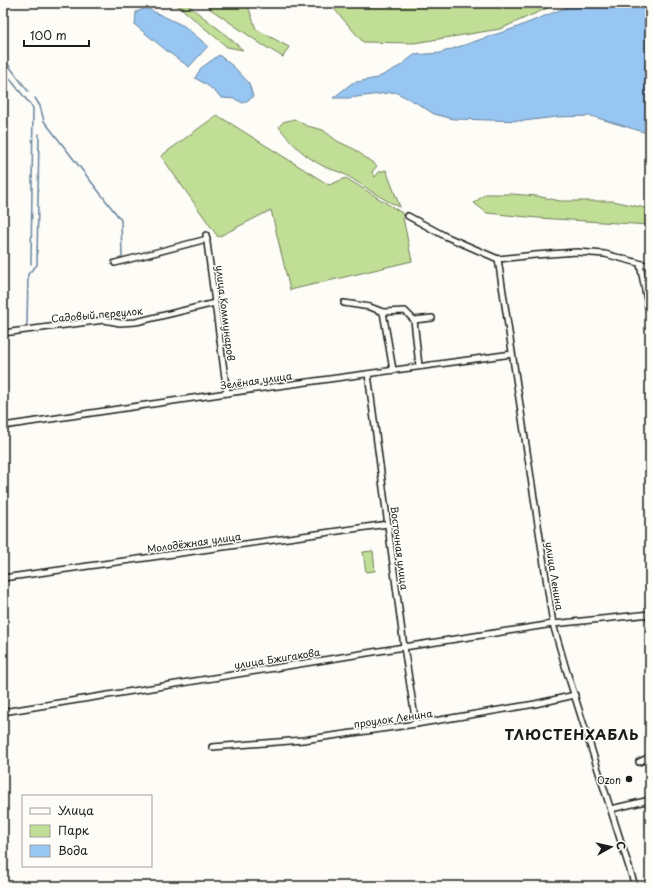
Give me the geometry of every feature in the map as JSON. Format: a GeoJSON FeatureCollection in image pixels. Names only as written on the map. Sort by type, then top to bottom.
{"type":"FeatureCollection","features":[{"type":"Feature","properties":{"kind":"street"},"geometry":{"type":"LineString","coordinates":[[408,216],[445,236],[498,259],[577,252],[605,254],[650,266]]}},
{"type":"Feature","properties":{"kind":"street","name":"улица Коммунаров"},"geometry":{"type":"LineString","coordinates":[[115,263],[207,237],[227,393]]}},
{"type":"Feature","properties":{"kind":"street","name":"улица Ленина"},"geometry":{"type":"LineString","coordinates":[[498,259],[553,624],[635,886]]}},
{"type":"Feature","properties":{"kind":"street"},"geometry":{"type":"LineString","coordinates":[[640,264],[650,316]]}},
{"type":"Feature","properties":{"kind":"street","name":"Садовый переулок"},"geometry":{"type":"LineString","coordinates":[[3,333],[104,320],[120,323],[136,322],[215,303]]}},
{"type":"Feature","properties":{"kind":"street"},"geometry":{"type":"LineString","coordinates":[[344,303],[370,307],[383,312],[406,311],[414,320],[419,366]]}},
{"type":"Feature","properties":{"kind":"street"},"geometry":{"type":"LineString","coordinates":[[383,312],[393,370]]}},
{"type":"Feature","properties":{"kind":"street"},"geometry":{"type":"LineString","coordinates":[[414,320],[432,318]]}},
{"type":"Feature","properties":{"kind":"street","name":"Зелёная улица"},"geometry":{"type":"LineString","coordinates":[[3,426],[227,393],[512,354]]}},
{"type":"Feature","properties":{"kind":"street","name":"Восточная улица"},"geometry":{"type":"LineString","coordinates":[[368,374],[404,647],[416,724]]}},
{"type":"Feature","properties":{"kind":"street","name":"Молодёжная улица"},"geometry":{"type":"LineString","coordinates":[[3,578],[388,524]]}},
{"type":"Feature","properties":{"kind":"street"},"geometry":{"type":"LineString","coordinates":[[649,614],[650,620]]}},
{"type":"Feature","properties":{"kind":"street","name":"улица Бжигакова"},"geometry":{"type":"LineString","coordinates":[[3,712],[553,624],[649,614]]}},
{"type":"Feature","properties":{"kind":"street","name":"проулок Ленина"},"geometry":{"type":"LineString","coordinates":[[212,747],[302,740],[416,724],[535,704],[575,695]]}},
{"type":"Feature","properties":{"kind":"street"},"geometry":{"type":"LineString","coordinates":[[639,762],[650,757]]}},
{"type":"Feature","properties":{"kind":"street"},"geometry":{"type":"LineString","coordinates":[[611,809],[650,800]]}},
{"type":"Feature","properties":{"kind":"green space"},"geometry":{"type":"Polygon","coordinates":[[[175,3],[185,3],[243,50],[227,47],[175,3]]]}},
{"type":"Feature","properties":{"kind":"green space"},"geometry":{"type":"Polygon","coordinates":[[[205,3],[247,3],[256,29],[289,47],[283,57],[261,44],[209,8],[205,3]]]}},
{"type":"Feature","properties":{"kind":"green space"},"geometry":{"type":"Polygon","coordinates":[[[329,3],[559,3],[500,29],[414,43],[363,42],[329,3]]]}},
{"type":"Feature","properties":{"kind":"green space"},"geometry":{"type":"Polygon","coordinates":[[[217,115],[329,185],[346,178],[402,213],[412,261],[290,290],[271,210],[218,237],[161,156],[217,115]]]}},
{"type":"Feature","properties":{"kind":"green space"},"geometry":{"type":"Polygon","coordinates":[[[294,119],[307,126],[323,130],[337,141],[354,149],[377,166],[372,172],[375,177],[379,172],[386,170],[400,207],[379,196],[341,172],[329,169],[304,154],[279,127],[283,122],[294,119]]]}},
{"type":"Feature","properties":{"kind":"green space"},"geometry":{"type":"Polygon","coordinates":[[[485,194],[537,196],[560,201],[613,201],[650,209],[650,225],[538,218],[487,213],[474,203],[485,194]]]}},
{"type":"Feature","properties":{"kind":"green space"},"geometry":{"type":"Polygon","coordinates":[[[373,551],[375,571],[366,572],[363,552],[373,551]]]}},
{"type":"Feature","properties":{"kind":"water"},"geometry":{"type":"Polygon","coordinates":[[[577,3],[650,3],[650,134],[591,116],[556,117],[524,121],[454,119],[434,114],[395,92],[349,98],[333,98],[352,83],[377,78],[400,66],[414,55],[440,53],[515,28],[577,3]]]}},
{"type":"Feature","properties":{"kind":"water"},"geometry":{"type":"Polygon","coordinates":[[[146,8],[184,26],[208,46],[189,67],[135,25],[136,12],[146,8]]]}},
{"type":"Feature","properties":{"kind":"water"},"geometry":{"type":"Polygon","coordinates":[[[219,55],[234,67],[249,83],[253,97],[243,103],[235,99],[222,98],[207,85],[195,78],[201,68],[219,55]]]}},
{"type":"Feature","properties":{"kind":"waterway"},"geometry":{"type":"LineString","coordinates":[[3,58],[28,91]]}},
{"type":"Feature","properties":{"kind":"waterway"},"geometry":{"type":"LineString","coordinates":[[3,70],[33,108],[31,264]]}},
{"type":"Feature","properties":{"kind":"waterway"},"geometry":{"type":"LineString","coordinates":[[35,98],[40,106],[44,121],[121,220],[122,258]]}},
{"type":"Feature","properties":{"kind":"waterway"},"geometry":{"type":"LineString","coordinates":[[27,325],[28,274],[37,265],[39,134]]}},
{"type":"Feature","properties":{"kind":"place","name":"Ozon"},"geometry":{"type":"Point","coordinates":[629,779]}},
{"type":"Feature","properties":{"kind":"district","name":"ТЛЮСТЕНХАБЛЬ"},"geometry":{"type":"Point","coordinates":[572,734]}}]}
